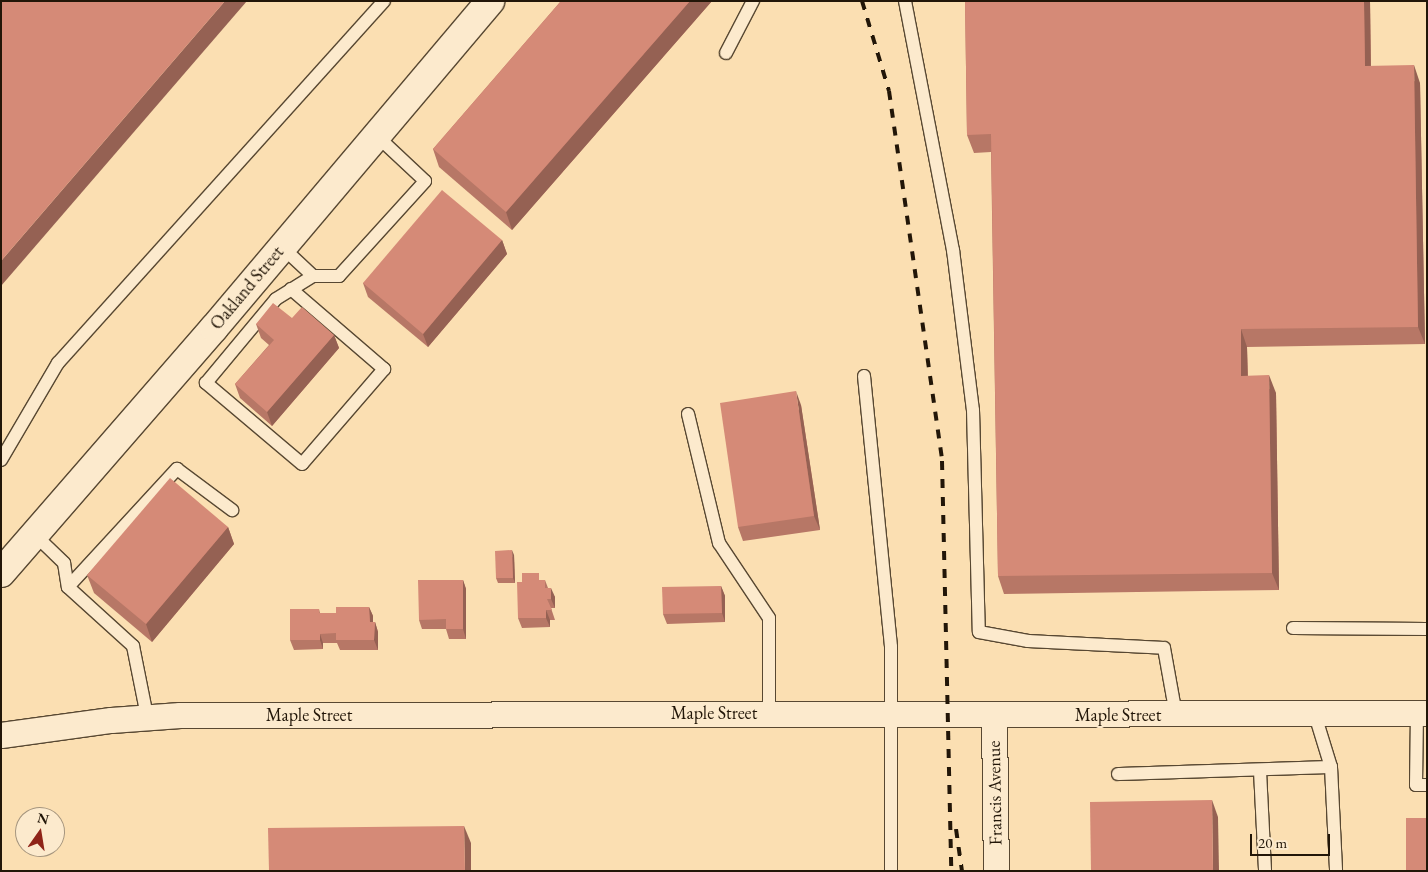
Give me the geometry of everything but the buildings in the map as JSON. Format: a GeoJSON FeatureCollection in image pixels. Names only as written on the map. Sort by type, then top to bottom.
{"type":"FeatureCollection","features":[{"type":"Feature","properties":{"kind":"main road","name":"Oakland Street"},"geometry":{"type":"LineString","coordinates":[[6,559],[34,534],[282,247],[375,134],[490,1]]}},
{"type":"Feature","properties":{"kind":"street","name":"Maple Street"},"geometry":{"type":"LineString","coordinates":[[1,735],[147,716],[889,712],[994,716],[1422,713]]}},
{"type":"Feature","properties":{"kind":"street","name":"Francis Avenue"},"geometry":{"type":"LineString","coordinates":[[994,716],[996,871]]}},
{"type":"Feature","properties":{"kind":"lane"},"geometry":{"type":"LineString","coordinates":[[1,460],[58,362],[384,1]]}},
{"type":"Feature","properties":{"kind":"lane"},"geometry":{"type":"LineString","coordinates":[[726,53],[753,1]]}},
{"type":"Feature","properties":{"kind":"lane"},"geometry":{"type":"LineString","coordinates":[[905,1],[953,250],[973,410],[979,632],[1028,641],[1164,648],[1176,715]]}},
{"type":"Feature","properties":{"kind":"lane"},"geometry":{"type":"LineString","coordinates":[[291,289],[384,369],[302,464],[206,383],[276,298],[312,276],[340,276],[425,181],[375,134]]}},
{"type":"Feature","properties":{"kind":"lane"},"geometry":{"type":"LineString","coordinates":[[282,247],[312,276]]}},
{"type":"Feature","properties":{"kind":"lane"},"geometry":{"type":"LineString","coordinates":[[864,376],[889,620],[891,871]]}},
{"type":"Feature","properties":{"kind":"lane"},"geometry":{"type":"LineString","coordinates":[[688,414],[719,543],[769,618],[769,713]]}},
{"type":"Feature","properties":{"kind":"lane"},"geometry":{"type":"LineString","coordinates":[[68,587],[177,469],[232,510]]}},
{"type":"Feature","properties":{"kind":"lane"},"geometry":{"type":"LineString","coordinates":[[34,534],[64,563],[68,587],[133,646],[147,716]]}},
{"type":"Feature","properties":{"kind":"lane"},"geometry":{"type":"LineString","coordinates":[[1293,628],[1427,629]]}},
{"type":"Feature","properties":{"kind":"lane"},"geometry":{"type":"LineString","coordinates":[[1422,713],[1416,785],[1427,785]]}},
{"type":"Feature","properties":{"kind":"lane"},"geometry":{"type":"LineString","coordinates":[[1315,715],[1331,767],[1336,871]]}},
{"type":"Feature","properties":{"kind":"lane"},"geometry":{"type":"LineString","coordinates":[[1118,774],[1260,771],[1331,767]]}},
{"type":"Feature","properties":{"kind":"lane"},"geometry":{"type":"LineString","coordinates":[[1260,771],[1265,871]]}},
{"type":"Feature","properties":{"kind":"railway"},"geometry":{"type":"LineString","coordinates":[[862,1],[889,91],[942,461],[951,871]]}},
{"type":"Feature","properties":{"kind":"railway"},"geometry":{"type":"LineString","coordinates":[[956,829],[962,871]]}}]}
